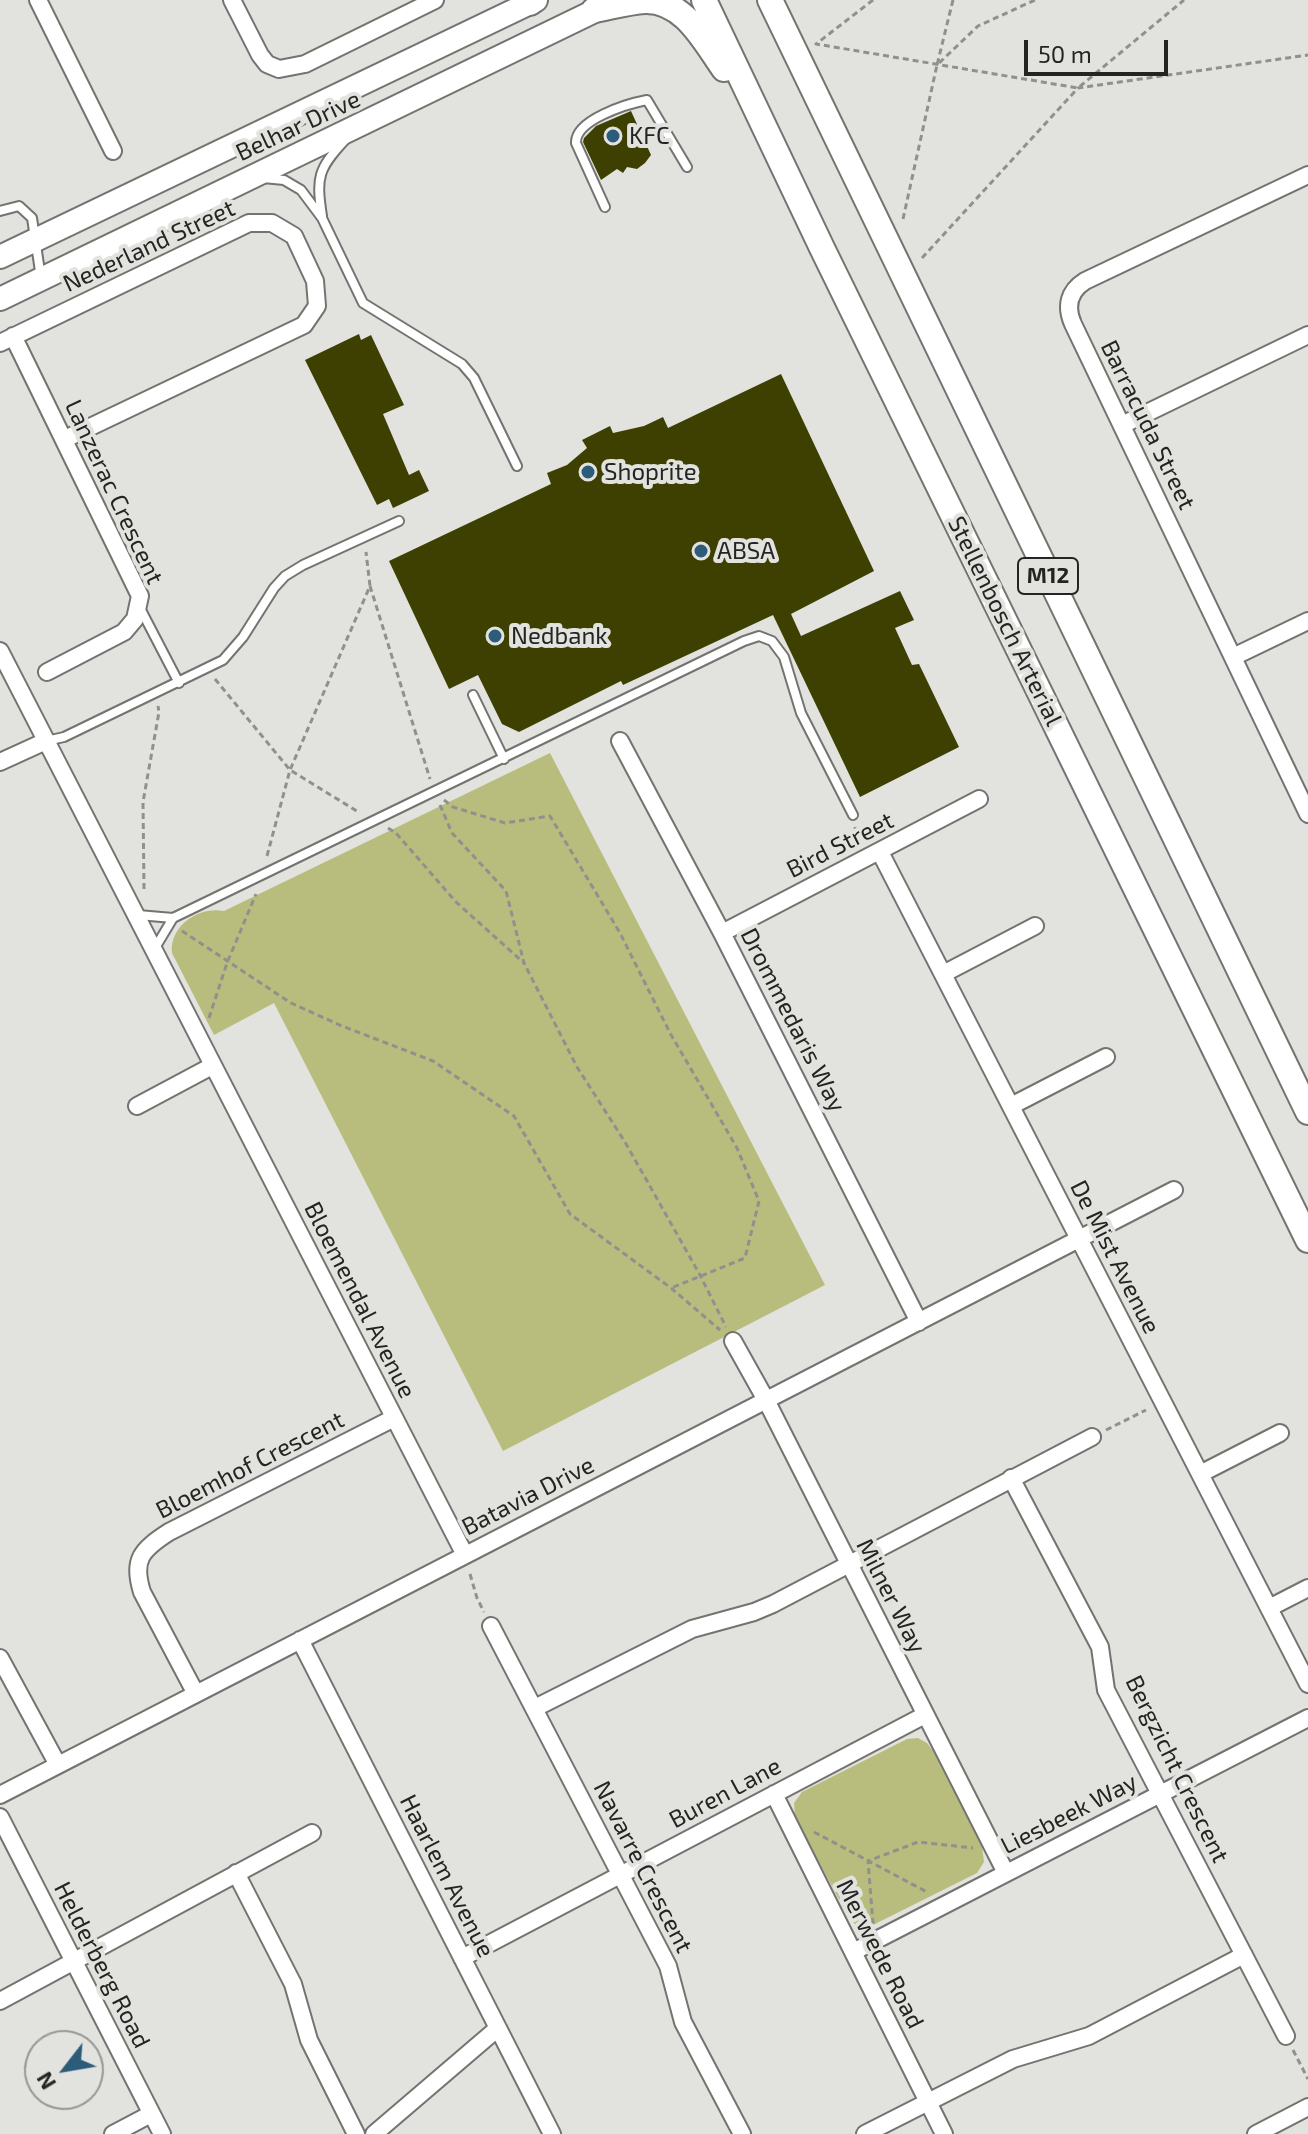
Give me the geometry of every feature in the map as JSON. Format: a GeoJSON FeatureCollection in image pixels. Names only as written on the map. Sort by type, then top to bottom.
{"type":"FeatureCollection","features":[{"type":"Feature","properties":{"kind":"main road","name":"Belhar Drive"},"geometry":{"type":"LineString","coordinates":[[0,299],[618,0]]}},
{"type":"Feature","properties":{"kind":"main road","name":"Stellenbosch Arterial"},"geometry":{"type":"LineString","coordinates":[[704,0],[1308,1240]]}},
{"type":"Feature","properties":{"kind":"main road","name":"M12"},"geometry":{"type":"LineString","coordinates":[[770,0],[1308,1112]]}},
{"type":"Feature","properties":{"kind":"main road"},"geometry":{"type":"LineString","coordinates":[[781,0],[788,40]]}},
{"type":"Feature","properties":{"kind":"main road","name":"Belhar Drive"},"geometry":{"type":"LineString","coordinates":[[0,257],[534,1]]}},
{"type":"Feature","properties":{"kind":"main road"},"geometry":{"type":"LineString","coordinates":[[594,10],[649,1],[674,8],[697,31],[766,130]]}},
{"type":"Feature","properties":{"kind":"street"},"geometry":{"type":"LineString","coordinates":[[38,0],[113,151]]}},
{"type":"Feature","properties":{"kind":"street"},"geometry":{"type":"LineString","coordinates":[[232,0],[260,55],[267,64],[279,69],[305,64],[430,1]]}},
{"type":"Feature","properties":{"kind":"street","name":"Barracuda Street"},"geometry":{"type":"LineString","coordinates":[[1308,175],[1085,281],[1073,291],[1068,307],[1069,316],[1308,814]]}},
{"type":"Feature","properties":{"kind":"street","name":"Nederland Street"},"geometry":{"type":"LineString","coordinates":[[7,340],[249,223],[272,223],[294,236],[315,281],[317,306],[304,325],[65,439]]}},
{"type":"Feature","properties":{"kind":"street"},"geometry":{"type":"LineString","coordinates":[[1122,425],[1308,335]]}},
{"type":"Feature","properties":{"kind":"street","name":"Lanzerac Crescent"},"geometry":{"type":"LineString","coordinates":[[7,340],[65,439],[139,592],[135,619],[124,632],[47,672]]}},
{"type":"Feature","properties":{"kind":"street"},"geometry":{"type":"LineString","coordinates":[[1233,657],[1308,621]]}},
{"type":"Feature","properties":{"kind":"street","name":"Bloemendal Avenue"},"geometry":{"type":"LineString","coordinates":[[0,651],[465,1555]]}},
{"type":"Feature","properties":{"kind":"street"},"geometry":{"type":"LineString","coordinates":[[0,762],[46,741]]}},
{"type":"Feature","properties":{"kind":"street","name":"Drommedaris Way"},"geometry":{"type":"LineString","coordinates":[[620,741],[722,933],[919,1322]]}},
{"type":"Feature","properties":{"kind":"street","name":"Bird Street"},"geometry":{"type":"LineString","coordinates":[[722,933],[979,799]]}},
{"type":"Feature","properties":{"kind":"street","name":"De Mist Avenue"},"geometry":{"type":"LineString","coordinates":[[873,856],[943,974],[1308,1684]]}},
{"type":"Feature","properties":{"kind":"street"},"geometry":{"type":"LineString","coordinates":[[943,974],[1035,926]]}},
{"type":"Feature","properties":{"kind":"street"},"geometry":{"type":"LineString","coordinates":[[1011,1106],[1106,1057]]}},
{"type":"Feature","properties":{"kind":"street"},"geometry":{"type":"LineString","coordinates":[[137,1106],[212,1066]]}},
{"type":"Feature","properties":{"kind":"street","name":"Batavia Drive"},"geometry":{"type":"LineString","coordinates":[[0,1795],[1174,1190]]}},
{"type":"Feature","properties":{"kind":"street","name":"Milner Way"},"geometry":{"type":"LineString","coordinates":[[733,1341],[766,1400],[1006,1873]]}},
{"type":"Feature","properties":{"kind":"street","name":"Bloemhof Crescent"},"geometry":{"type":"LineString","coordinates":[[196,1694],[142,1592],[137,1575],[139,1559],[150,1544],[169,1532],[394,1418]]}},
{"type":"Feature","properties":{"kind":"street"},"geometry":{"type":"LineString","coordinates":[[1200,1474],[1280,1433]]}},
{"type":"Feature","properties":{"kind":"street"},"geometry":{"type":"LineString","coordinates":[[535,1708],[692,1629],[754,1612],[1092,1437]]}},
{"type":"Feature","properties":{"kind":"street","name":"Bergzicht Crescent"},"geometry":{"type":"LineString","coordinates":[[1011,1478],[1094,1634],[1104,1664],[1106,1690],[1286,2036]]}},
{"type":"Feature","properties":{"kind":"street"},"geometry":{"type":"LineString","coordinates":[[1269,1608],[1308,1588]]}},
{"type":"Feature","properties":{"kind":"street","name":"Navarre Crescent"},"geometry":{"type":"LineString","coordinates":[[491,1626],[668,1966],[683,2022],[742,2134]]}},
{"type":"Feature","properties":{"kind":"street","name":"Haarlem Avenue"},"geometry":{"type":"LineString","coordinates":[[300,1640],[552,2134]]}},
{"type":"Feature","properties":{"kind":"street"},"geometry":{"type":"LineString","coordinates":[[0,1658],[58,1765]]}},
{"type":"Feature","properties":{"kind":"street","name":"Buren Lane"},"geometry":{"type":"LineString","coordinates":[[462,1958],[925,1715]]}},
{"type":"Feature","properties":{"kind":"street","name":"Liesbeek Way"},"geometry":{"type":"LineString","coordinates":[[853,1952],[1308,1718]]}},
{"type":"Feature","properties":{"kind":"street","name":"Merwede Road"},"geometry":{"type":"LineString","coordinates":[[774,1794],[944,2134]]}},
{"type":"Feature","properties":{"kind":"street","name":"Helderberg Road"},"geometry":{"type":"LineString","coordinates":[[0,1817],[162,2134]]}},
{"type":"Feature","properties":{"kind":"street"},"geometry":{"type":"LineString","coordinates":[[0,2001],[312,1833]]}},
{"type":"Feature","properties":{"kind":"street"},"geometry":{"type":"LineString","coordinates":[[236,1873],[293,1984],[309,2040],[356,2134]]}},
{"type":"Feature","properties":{"kind":"street"},"geometry":{"type":"LineString","coordinates":[[865,2134],[1013,2059],[1089,2036],[1244,1955]]}},
{"type":"Feature","properties":{"kind":"street"},"geometry":{"type":"LineString","coordinates":[[374,2134],[498,2028]]}},
{"type":"Feature","properties":{"kind":"street"},"geometry":{"type":"LineString","coordinates":[[1256,2134],[1308,2107]]}},
{"type":"Feature","properties":{"kind":"street"},"geometry":{"type":"LineString","coordinates":[[113,2134],[151,2114]]}},
{"type":"Feature","properties":{"kind":"lane"},"geometry":{"type":"LineString","coordinates":[[605,207],[575,135],[580,127],[625,104],[647,100],[687,167]]}},
{"type":"Feature","properties":{"kind":"lane"},"geometry":{"type":"LineString","coordinates":[[322,218],[317,186],[320,173],[327,159],[357,127]]}},
{"type":"Feature","properties":{"kind":"lane"},"geometry":{"type":"LineString","coordinates":[[233,185],[261,178],[284,180],[301,190],[322,218],[363,303],[462,364],[474,378],[517,466]]}},
{"type":"Feature","properties":{"kind":"lane"},"geometry":{"type":"LineString","coordinates":[[0,211],[19,206],[32,218],[41,279]]}},
{"type":"Feature","properties":{"kind":"lane"},"geometry":{"type":"LineString","coordinates":[[46,741],[64,737],[223,660],[233,651],[285,576],[399,521]]}},
{"type":"Feature","properties":{"kind":"lane"},"geometry":{"type":"LineString","coordinates":[[139,607],[179,683]]}},
{"type":"Feature","properties":{"kind":"lane"},"geometry":{"type":"LineString","coordinates":[[137,915],[173,918],[759,636],[772,641],[784,657],[801,713],[853,815]]}},
{"type":"Feature","properties":{"kind":"lane"},"geometry":{"type":"LineString","coordinates":[[473,695],[504,759]]}},
{"type":"Feature","properties":{"kind":"lane"},"geometry":{"type":"LineString","coordinates":[[154,949],[173,918]]}},
{"type":"Feature","properties":{"kind":"path"},"geometry":{"type":"LineString","coordinates":[[873,0],[816,44],[1078,88],[1308,55]]}},
{"type":"Feature","properties":{"kind":"path"},"geometry":{"type":"LineString","coordinates":[[903,219],[953,0]]}},
{"type":"Feature","properties":{"kind":"path"},"geometry":{"type":"LineString","coordinates":[[937,65],[978,26],[1035,0]]}},
{"type":"Feature","properties":{"kind":"path"},"geometry":{"type":"LineString","coordinates":[[922,258],[1078,88],[1184,0]]}},
{"type":"Feature","properties":{"kind":"path"},"geometry":{"type":"LineString","coordinates":[[365,536],[370,586],[435,793],[452,833],[506,891],[524,963],[570,1054],[625,1142],[700,1275],[733,1341]]}},
{"type":"Feature","properties":{"kind":"path"},"geometry":{"type":"LineString","coordinates":[[194,1029],[207,1023],[227,963],[264,875],[290,770],[370,586]]}},
{"type":"Feature","properties":{"kind":"path"},"geometry":{"type":"LineString","coordinates":[[156,694],[159,712],[143,802],[144,892],[156,918]]}},
{"type":"Feature","properties":{"kind":"path"},"geometry":{"type":"LineString","coordinates":[[435,793],[453,807],[505,823],[550,816],[620,933],[670,1033],[737,1148],[759,1201],[745,1258],[671,1288]]}},
{"type":"Feature","properties":{"kind":"path"},"geometry":{"type":"LineString","coordinates":[[853,815],[858,840],[873,856]]}},
{"type":"Feature","properties":{"kind":"path"},"geometry":{"type":"LineString","coordinates":[[173,918],[180,930],[291,1003],[433,1061],[514,1116],[570,1214],[671,1288],[733,1341]]}},
{"type":"Feature","properties":{"kind":"path"},"geometry":{"type":"LineString","coordinates":[[1092,1437],[1163,1402]]}},
{"type":"Feature","properties":{"kind":"path"},"geometry":{"type":"LineString","coordinates":[[465,1555],[477,1598],[491,1626]]}},
{"type":"Feature","properties":{"kind":"path"},"geometry":{"type":"LineString","coordinates":[[795,1836],[810,1829],[930,1894],[936,1909]]}},
{"type":"Feature","properties":{"kind":"path"},"geometry":{"type":"LineString","coordinates":[[868,1861],[918,1842],[984,1849],[992,1845]]}},
{"type":"Feature","properties":{"kind":"path"},"geometry":{"type":"LineString","coordinates":[[868,1861],[873,1926],[877,1939]]}},
{"type":"Feature","properties":{"kind":"path"},"geometry":{"type":"LineString","coordinates":[[1286,2036],[1308,2079]]}},
{"type":"Feature","properties":{"kind":"green space"},"geometry":{"type":"Polygon","coordinates":[[[550,753],[825,1285],[503,1451],[274,1003],[214,1035],[172,953],[172,943],[181,927],[196,915],[214,910],[224,911],[550,753]]]}},
{"type":"Feature","properties":{"kind":"green space"},"geometry":{"type":"Polygon","coordinates":[[[918,1738],[933,1751],[982,1847],[984,1862],[977,1873],[869,1927],[859,1927],[850,1920],[795,1817],[794,1803],[802,1792],[907,1739],[918,1738]]]}},
{"type":"Feature","properties":{"kind":"building"},"geometry":{"type":"Polygon","coordinates":[[[631,111],[651,155],[637,169],[627,167],[623,173],[617,169],[601,180],[583,142],[584,138],[596,126],[631,111]]]}},
{"type":"Feature","properties":{"kind":"building"},"geometry":{"type":"Polygon","coordinates":[[[359,334],[361,340],[371,335],[404,405],[383,414],[409,475],[419,470],[429,491],[393,508],[389,499],[377,505],[305,360],[359,334]]]}},
{"type":"Feature","properties":{"kind":"building"},"geometry":{"type":"Polygon","coordinates":[[[781,374],[874,571],[791,614],[801,636],[900,591],[914,620],[895,628],[912,665],[919,664],[959,747],[860,797],[773,615],[623,685],[621,681],[519,732],[502,724],[478,675],[449,689],[389,561],[551,484],[547,473],[567,465],[587,448],[582,440],[610,426],[613,433],[644,426],[663,417],[668,428],[781,374]]]}},
{"type":"Feature","properties":{"kind":"place","name":"KFC"},"geometry":{"type":"Point","coordinates":[613,136]}},
{"type":"Feature","properties":{"kind":"place","name":"Shoprite"},"geometry":{"type":"Point","coordinates":[588,472]}},
{"type":"Feature","properties":{"kind":"place","name":"ABSA"},"geometry":{"type":"Point","coordinates":[701,551]}},
{"type":"Feature","properties":{"kind":"place","name":"Nedbank"},"geometry":{"type":"Point","coordinates":[495,636]}}]}
